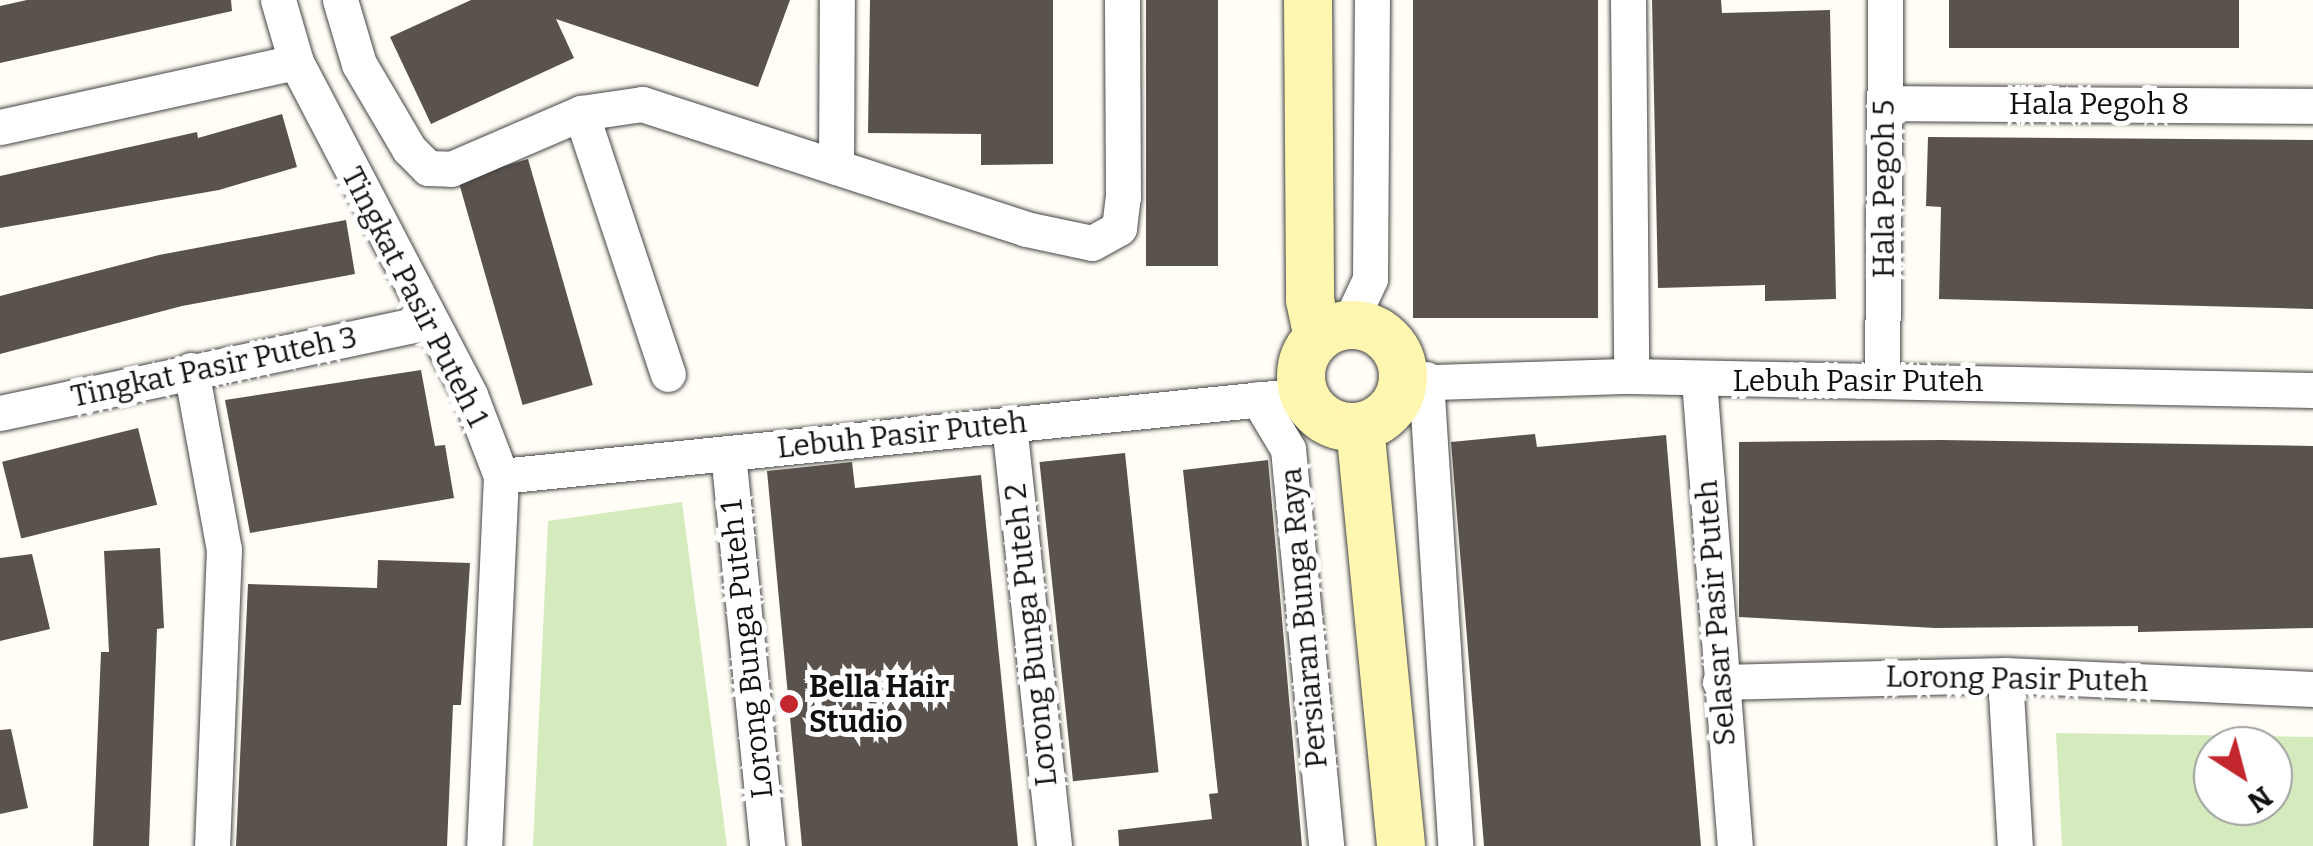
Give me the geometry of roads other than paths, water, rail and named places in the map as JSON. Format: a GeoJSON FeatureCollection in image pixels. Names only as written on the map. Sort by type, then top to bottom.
{"type":"FeatureCollection","features":[{"type":"Feature","properties":{"kind":"street","name":"Tingkat Pasir Puteh 1"},"geometry":{"type":"LineString","coordinates":[[278,0],[296,62],[428,322],[470,395],[501,476],[484,846]]}},
{"type":"Feature","properties":{"kind":"street"},"geometry":{"type":"LineString","coordinates":[[340,0],[359,64],[409,149],[428,168],[451,169],[582,113],[642,104],[1060,239],[1092,242],[1119,228],[1122,0]]}},
{"type":"Feature","properties":{"kind":"street"},"geometry":{"type":"LineString","coordinates":[[836,167],[837,0]]}},
{"type":"Feature","properties":{"kind":"street"},"geometry":{"type":"LineString","coordinates":[[1308,0],[1310,300],[1333,330],[1390,340],[1414,381],[1455,846]]}},
{"type":"Feature","properties":{"kind":"street"},"geometry":{"type":"LineString","coordinates":[[1372,0],[1370,280],[1281,397],[1326,420],[1360,427],[1380,419],[1414,381]]}},
{"type":"Feature","properties":{"kind":"street"},"geometry":{"type":"LineString","coordinates":[[1628,0],[1631,376]]}},
{"type":"Feature","properties":{"kind":"street","name":"Hala Pegoh 5"},"geometry":{"type":"LineString","coordinates":[[1882,379],[1886,0]]}},
{"type":"Feature","properties":{"kind":"street"},"geometry":{"type":"LineString","coordinates":[[0,127],[296,62]]}},
{"type":"Feature","properties":{"kind":"street","name":"Hala Pegoh 8"},"geometry":{"type":"LineString","coordinates":[[1884,103],[2313,106]]}},
{"type":"Feature","properties":{"kind":"street"},"geometry":{"type":"LineString","coordinates":[[582,113],[668,374]]}},
{"type":"Feature","properties":{"kind":"street","name":"Tingkat Pasir Puteh 3"},"geometry":{"type":"LineString","coordinates":[[0,413],[428,322]]}},
{"type":"Feature","properties":{"kind":"street"},"geometry":{"type":"LineString","coordinates":[[190,370],[224,549],[212,846]]}},
{"type":"Feature","properties":{"kind":"street","name":"Lebuh Pasir Puteh"},"geometry":{"type":"LineString","coordinates":[[1414,381],[1631,376],[2313,390]]}},
{"type":"Feature","properties":{"kind":"street","name":"Selasar Pasir Puteh"},"geometry":{"type":"LineString","coordinates":[[1699,380],[1735,846]]}},
{"type":"Feature","properties":{"kind":"street","name":"Lebuh Pasir Puteh"},"geometry":{"type":"LineString","coordinates":[[501,476],[1281,397]]}},
{"type":"Feature","properties":{"kind":"street","name":"Persiaran Bunga Raya"},"geometry":{"type":"LineString","coordinates":[[1281,397],[1326,846]]}},
{"type":"Feature","properties":{"kind":"street","name":"Lorong Bunga Puteh 2"},"geometry":{"type":"LineString","coordinates":[[1008,424],[1054,846]]}},
{"type":"Feature","properties":{"kind":"street"},"geometry":{"type":"LineString","coordinates":[[1360,427],[1401,846]]}},
{"type":"Feature","properties":{"kind":"street","name":"Lorong Bunga Puteh 1"},"geometry":{"type":"LineString","coordinates":[[728,453],[767,846]]}},
{"type":"Feature","properties":{"kind":"street"},"geometry":{"type":"LineString","coordinates":[[2004,675],[2015,846]]}},
{"type":"Feature","properties":{"kind":"street","name":"Lorong Pasir Puteh"},"geometry":{"type":"LineString","coordinates":[[1720,682],[2004,675],[2313,689]]}},
{"type":"Feature","properties":{"kind":"place","name":"Bella Hair Studio"},"geometry":{"type":"Point","coordinates":[789,704]}}]}
